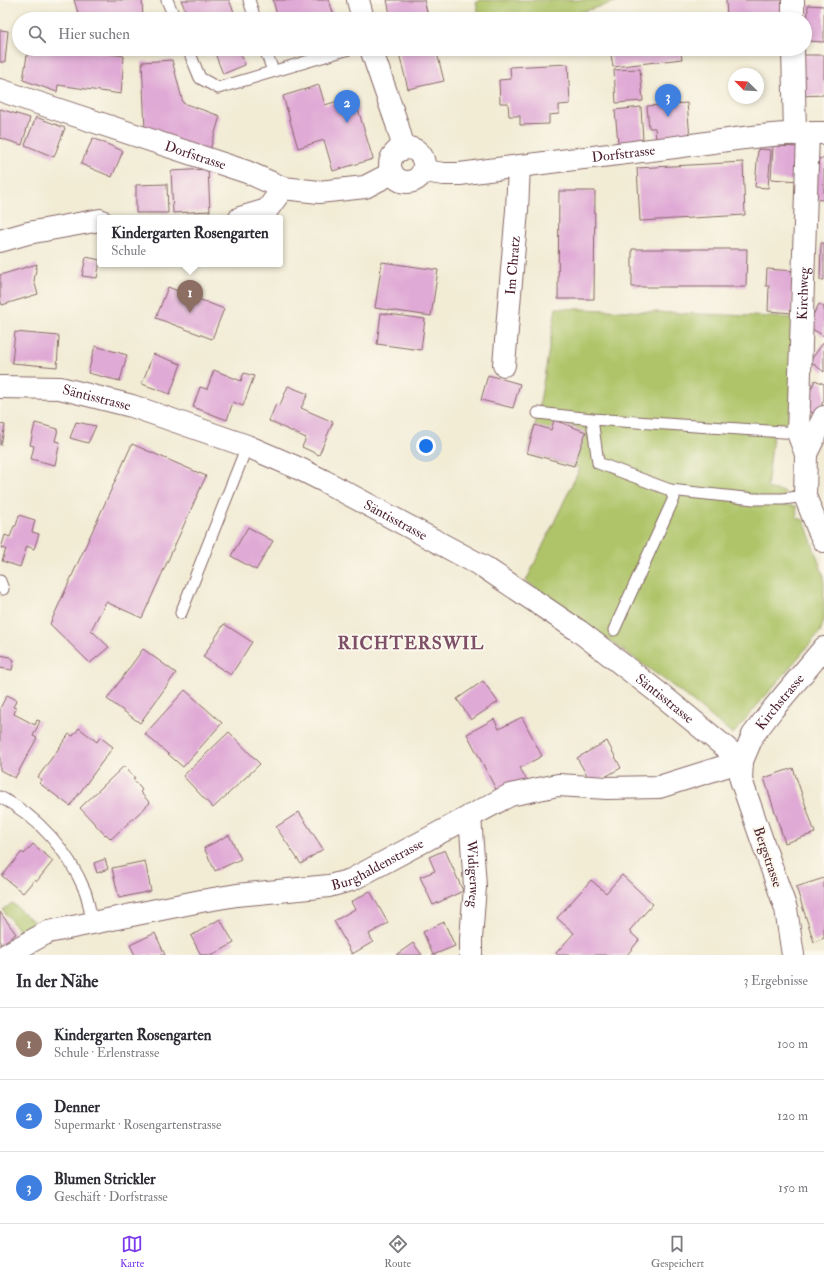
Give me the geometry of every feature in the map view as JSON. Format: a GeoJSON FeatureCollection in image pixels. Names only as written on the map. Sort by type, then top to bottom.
{"type":"FeatureCollection","features":[{"type":"Feature","properties":{"kind":"street"},"geometry":{"type":"LineString","coordinates":[[358,0],[361,12]]}},
{"type":"Feature","properties":{"kind":"street"},"geometry":{"type":"LineString","coordinates":[[793,0],[793,12]]}},
{"type":"Feature","properties":{"kind":"street"},"geometry":{"type":"LineString","coordinates":[[373,56],[404,149]]}},
{"type":"Feature","properties":{"kind":"street","name":"Kirchweg"},"geometry":{"type":"LineString","coordinates":[[795,56],[809,133],[798,433],[806,454]]}},
{"type":"Feature","properties":{"kind":"street","name":"Dorfstrasse"},"geometry":{"type":"LineString","coordinates":[[0,90],[247,172],[283,188],[319,192],[351,189],[365,187],[392,173]]}},
{"type":"Feature","properties":{"kind":"street","name":"Dorfstrasse"},"geometry":{"type":"LineString","coordinates":[[424,171],[444,174],[460,174],[651,150],[732,138],[809,133]]}},
{"type":"Feature","properties":{"kind":"street"},"geometry":{"type":"LineString","coordinates":[[410,148],[420,154],[423,159],[424,171],[418,179],[408,182],[399,180],[392,173],[390,163],[395,154],[404,149],[410,148]]}},
{"type":"Feature","properties":{"kind":"street","name":"Im Chratz"},"geometry":{"type":"LineString","coordinates":[[504,365],[518,210],[519,166]]}},
{"type":"Feature","properties":{"kind":"street"},"geometry":{"type":"LineString","coordinates":[[250,215],[266,210],[283,188]]}},
{"type":"Feature","properties":{"kind":"street"},"geometry":{"type":"LineString","coordinates":[[0,241],[28,233],[97,221]]}},
{"type":"Feature","properties":{"kind":"street","name":"Säntisstrasse"},"geometry":{"type":"LineString","coordinates":[[0,387],[60,388],[132,406],[247,446],[324,481],[484,567],[579,631],[664,696],[742,761]]}},
{"type":"Feature","properties":{"kind":"street"},"geometry":{"type":"LineString","coordinates":[[824,417],[806,454],[806,496],[819,517],[824,541]]}},
{"type":"Feature","properties":{"kind":"street","name":"Kirchstrasse"},"geometry":{"type":"LineString","coordinates":[[742,761],[754,735],[773,709],[823,653]]}},
{"type":"Feature","properties":{"kind":"street","name":"Burghaldenstrasse"},"geometry":{"type":"LineString","coordinates":[[12,953],[48,932],[201,900],[329,886],[351,880],[510,795],[558,785],[607,788],[659,787],[742,761]]}},
{"type":"Feature","properties":{"kind":"street","name":"Bergstrasse"},"geometry":{"type":"LineString","coordinates":[[742,761],[741,780],[786,909],[793,955]]}},
{"type":"Feature","properties":{"kind":"street","name":"Widigerweg"},"geometry":{"type":"LineString","coordinates":[[470,816],[475,886],[471,955]]}},
{"type":"Feature","properties":{"kind":"lane"},"geometry":{"type":"LineString","coordinates":[[168,0],[172,12]]}},
{"type":"Feature","properties":{"kind":"lane"},"geometry":{"type":"LineString","coordinates":[[249,0],[253,12]]}},
{"type":"Feature","properties":{"kind":"lane"},"geometry":{"type":"LineString","coordinates":[[191,56],[200,78],[218,88],[325,56]]}},
{"type":"Feature","properties":{"kind":"lane"},"geometry":{"type":"LineString","coordinates":[[268,56],[273,71]]}},
{"type":"Feature","properties":{"kind":"lane"},"geometry":{"type":"LineString","coordinates":[[538,413],[592,419],[798,433]]}},
{"type":"Feature","properties":{"kind":"lane"},"geometry":{"type":"LineString","coordinates":[[592,419],[598,463],[670,490],[754,500],[783,499],[806,496]]}},
{"type":"Feature","properties":{"kind":"lane"},"geometry":{"type":"LineString","coordinates":[[181,613],[247,446]]}},
{"type":"Feature","properties":{"kind":"lane"},"geometry":{"type":"LineString","coordinates":[[614,630],[674,498],[670,490]]}},
{"type":"Feature","properties":{"kind":"lane"},"geometry":{"type":"LineString","coordinates":[[0,797],[11,802],[47,832],[73,866],[86,892],[92,924]]}},
{"type":"Feature","properties":{"kind":"green space"},"geometry":{"type":"Polygon","coordinates":[[[481,0],[622,0],[582,12],[478,12],[476,2],[481,0]]]}},
{"type":"Feature","properties":{"kind":"green space"},"geometry":{"type":"Polygon","coordinates":[[[556,308],[798,318],[793,429],[774,427],[767,488],[785,492],[783,505],[796,506],[797,518],[804,520],[824,577],[824,621],[820,632],[733,734],[669,683],[526,581],[580,468],[527,453],[538,413],[556,308]]]}},
{"type":"Feature","properties":{"kind":"green space"},"geometry":{"type":"Polygon","coordinates":[[[12,903],[34,922],[18,930],[3,910],[12,903]]]}},
{"type":"Feature","properties":{"kind":"building"},"geometry":{"type":"Polygon","coordinates":[[[74,0],[142,0],[143,12],[78,12],[74,0]]]}},
{"type":"Feature","properties":{"kind":"building"},"geometry":{"type":"Polygon","coordinates":[[[181,0],[229,0],[234,12],[186,12],[181,0]]]}},
{"type":"Feature","properties":{"kind":"building"},"geometry":{"type":"Polygon","coordinates":[[[273,0],[329,0],[333,12],[276,12],[273,0]]]}},
{"type":"Feature","properties":{"kind":"building"},"geometry":{"type":"Polygon","coordinates":[[[387,0],[424,0],[427,12],[390,12],[387,0]]]}},
{"type":"Feature","properties":{"kind":"building"},"geometry":{"type":"Polygon","coordinates":[[[726,0],[785,0],[786,12],[727,12],[726,0]]]}},
{"type":"Feature","properties":{"kind":"building"},"geometry":{"type":"Polygon","coordinates":[[[808,5],[824,6],[824,42],[812,41],[812,12],[808,12],[808,5]]]}},
{"type":"Feature","properties":{"kind":"building"},"geometry":{"type":"Polygon","coordinates":[[[0,30],[8,31],[5,62],[0,62],[0,30]]]}},
{"type":"Feature","properties":{"kind":"building"},"geometry":{"type":"Polygon","coordinates":[[[824,55],[824,95],[800,96],[800,56],[824,55]]]}},
{"type":"Feature","properties":{"kind":"building"},"geometry":{"type":"Polygon","coordinates":[[[27,56],[124,56],[121,94],[58,85],[57,92],[23,80],[27,56]]]}},
{"type":"Feature","properties":{"kind":"building"},"geometry":{"type":"Polygon","coordinates":[[[216,56],[242,56],[245,65],[223,74],[216,56]]]}},
{"type":"Feature","properties":{"kind":"building"},"geometry":{"type":"Polygon","coordinates":[[[400,56],[438,56],[444,81],[408,89],[400,56]]]}},
{"type":"Feature","properties":{"kind":"building"},"geometry":{"type":"Polygon","coordinates":[[[611,56],[681,56],[682,59],[613,67],[611,56]]]}},
{"type":"Feature","properties":{"kind":"building"},"geometry":{"type":"Polygon","coordinates":[[[172,60],[183,103],[220,116],[209,153],[145,130],[142,62],[172,60]]]}},
{"type":"Feature","properties":{"kind":"building"},"geometry":{"type":"Polygon","coordinates":[[[568,64],[570,104],[559,105],[559,114],[549,115],[549,124],[520,125],[520,116],[509,116],[508,103],[500,103],[499,80],[511,79],[510,67],[568,64]]]}},
{"type":"Feature","properties":{"kind":"building"},"geometry":{"type":"Polygon","coordinates":[[[640,69],[643,101],[616,103],[614,70],[640,69]]]}},
{"type":"Feature","properties":{"kind":"building"},"geometry":{"type":"Polygon","coordinates":[[[319,85],[325,105],[354,96],[373,159],[333,171],[324,140],[298,148],[283,96],[319,85]]]}},
{"type":"Feature","properties":{"kind":"building"},"geometry":{"type":"Polygon","coordinates":[[[687,103],[690,138],[656,140],[655,128],[649,128],[647,106],[687,103]]]}},
{"type":"Feature","properties":{"kind":"building"},"geometry":{"type":"Polygon","coordinates":[[[641,107],[643,141],[618,143],[615,110],[641,107]]]}},
{"type":"Feature","properties":{"kind":"building"},"geometry":{"type":"Polygon","coordinates":[[[0,109],[30,118],[22,145],[0,138],[0,109]]]}},
{"type":"Feature","properties":{"kind":"building"},"geometry":{"type":"Polygon","coordinates":[[[36,117],[65,128],[54,157],[25,145],[36,117]]]}},
{"type":"Feature","properties":{"kind":"building"},"geometry":{"type":"Polygon","coordinates":[[[93,138],[123,151],[112,177],[81,164],[93,138]]]}},
{"type":"Feature","properties":{"kind":"building"},"geometry":{"type":"Polygon","coordinates":[[[773,146],[801,147],[799,181],[771,179],[773,146]]]}},
{"type":"Feature","properties":{"kind":"building"},"geometry":{"type":"Polygon","coordinates":[[[758,149],[771,150],[768,188],[755,187],[758,149]]]}},
{"type":"Feature","properties":{"kind":"building"},"geometry":{"type":"Polygon","coordinates":[[[812,158],[824,159],[824,200],[810,199],[812,158]]]}},
{"type":"Feature","properties":{"kind":"building"},"geometry":{"type":"Polygon","coordinates":[[[743,162],[745,215],[640,221],[637,168],[743,162]]]}},
{"type":"Feature","properties":{"kind":"building"},"geometry":{"type":"Polygon","coordinates":[[[208,169],[210,211],[173,213],[171,171],[208,169]]]}},
{"type":"Feature","properties":{"kind":"building"},"geometry":{"type":"Polygon","coordinates":[[[167,184],[168,213],[136,213],[136,185],[167,184]]]}},
{"type":"Feature","properties":{"kind":"building"},"geometry":{"type":"Polygon","coordinates":[[[559,191],[595,191],[594,299],[558,299],[559,191]]]}},
{"type":"Feature","properties":{"kind":"building"},"geometry":{"type":"Polygon","coordinates":[[[821,243],[824,243],[824,280],[820,280],[821,243]]]}},
{"type":"Feature","properties":{"kind":"building"},"geometry":{"type":"Polygon","coordinates":[[[632,249],[747,249],[746,287],[632,287],[632,249]]]}},
{"type":"Feature","properties":{"kind":"building"},"geometry":{"type":"Polygon","coordinates":[[[86,257],[97,259],[97,267],[99,267],[97,278],[82,276],[86,257]]]}},
{"type":"Feature","properties":{"kind":"building"},"geometry":{"type":"Polygon","coordinates":[[[382,262],[438,270],[431,316],[375,308],[382,262]]]}},
{"type":"Feature","properties":{"kind":"building"},"geometry":{"type":"Polygon","coordinates":[[[37,264],[34,281],[38,294],[2,305],[0,299],[0,275],[37,264]]]}},
{"type":"Feature","properties":{"kind":"building"},"geometry":{"type":"Polygon","coordinates":[[[767,269],[794,271],[792,313],[768,311],[769,286],[766,286],[767,269]]]}},
{"type":"Feature","properties":{"kind":"building"},"geometry":{"type":"Polygon","coordinates":[[[168,287],[224,309],[212,339],[156,318],[168,287]]]}},
{"type":"Feature","properties":{"kind":"building"},"geometry":{"type":"Polygon","coordinates":[[[819,304],[824,307],[824,336],[807,326],[819,304]]]}},
{"type":"Feature","properties":{"kind":"building"},"geometry":{"type":"Polygon","coordinates":[[[381,313],[425,319],[421,350],[377,344],[381,313]]]}},
{"type":"Feature","properties":{"kind":"building"},"geometry":{"type":"Polygon","coordinates":[[[15,332],[59,336],[57,367],[12,363],[15,332]]]}},
{"type":"Feature","properties":{"kind":"building"},"geometry":{"type":"Polygon","coordinates":[[[824,342],[824,372],[810,361],[824,342]]]}},
{"type":"Feature","properties":{"kind":"building"},"geometry":{"type":"Polygon","coordinates":[[[95,346],[127,355],[120,381],[88,373],[95,346]]]}},
{"type":"Feature","properties":{"kind":"building"},"geometry":{"type":"Polygon","coordinates":[[[153,354],[181,364],[170,394],[142,384],[153,354]]]}},
{"type":"Feature","properties":{"kind":"building"},"geometry":{"type":"Polygon","coordinates":[[[214,370],[241,381],[244,373],[254,376],[243,406],[233,402],[227,420],[193,407],[200,387],[207,389],[214,370]]]}},
{"type":"Feature","properties":{"kind":"building"},"geometry":{"type":"Polygon","coordinates":[[[488,375],[520,384],[513,408],[481,400],[488,375]]]}},
{"type":"Feature","properties":{"kind":"building"},"geometry":{"type":"Polygon","coordinates":[[[815,380],[824,384],[824,400],[817,415],[803,408],[815,380]]]}},
{"type":"Feature","properties":{"kind":"building"},"geometry":{"type":"Polygon","coordinates":[[[288,386],[308,394],[301,408],[333,422],[319,455],[302,447],[306,438],[269,421],[276,404],[280,405],[288,386]]]}},
{"type":"Feature","properties":{"kind":"building"},"geometry":{"type":"Polygon","coordinates":[[[554,420],[586,432],[574,466],[527,453],[535,425],[551,430],[554,420]]]}},
{"type":"Feature","properties":{"kind":"building"},"geometry":{"type":"Polygon","coordinates":[[[76,422],[96,426],[88,443],[70,438],[76,422]]]}},
{"type":"Feature","properties":{"kind":"building"},"geometry":{"type":"Polygon","coordinates":[[[35,423],[58,429],[55,441],[60,442],[55,465],[31,459],[34,446],[30,445],[35,423]]]}},
{"type":"Feature","properties":{"kind":"building"},"geometry":{"type":"Polygon","coordinates":[[[0,424],[5,425],[1,445],[0,445],[0,424]]]}},
{"type":"Feature","properties":{"kind":"building"},"geometry":{"type":"Polygon","coordinates":[[[132,444],[206,476],[142,618],[106,602],[91,630],[109,647],[90,663],[50,624],[132,444]]]}},
{"type":"Feature","properties":{"kind":"building"},"geometry":{"type":"Polygon","coordinates":[[[19,515],[35,520],[32,532],[39,534],[34,549],[27,546],[20,567],[2,561],[6,549],[1,548],[5,535],[10,537],[14,526],[16,526],[19,515]]]}},
{"type":"Feature","properties":{"kind":"building"},"geometry":{"type":"Polygon","coordinates":[[[248,527],[273,541],[256,570],[231,556],[248,527]]]}},
{"type":"Feature","properties":{"kind":"building"},"geometry":{"type":"Polygon","coordinates":[[[224,624],[252,642],[231,675],[203,657],[224,624]]]}},
{"type":"Feature","properties":{"kind":"building"},"geometry":{"type":"Polygon","coordinates":[[[143,649],[176,673],[140,723],[107,699],[143,649]]]}},
{"type":"Feature","properties":{"kind":"building"},"geometry":{"type":"Polygon","coordinates":[[[0,655],[10,657],[14,660],[12,670],[0,668],[0,655]]]}},
{"type":"Feature","properties":{"kind":"building"},"geometry":{"type":"Polygon","coordinates":[[[483,681],[498,702],[471,720],[457,699],[483,681]]]}},
{"type":"Feature","properties":{"kind":"building"},"geometry":{"type":"Polygon","coordinates":[[[185,690],[222,723],[183,767],[145,734],[185,690]]]}},
{"type":"Feature","properties":{"kind":"building"},"geometry":{"type":"Polygon","coordinates":[[[7,695],[17,700],[13,707],[16,708],[14,714],[35,725],[37,720],[40,721],[33,736],[37,738],[15,778],[0,770],[0,708],[7,695]]]}},
{"type":"Feature","properties":{"kind":"building"},"geometry":{"type":"Polygon","coordinates":[[[522,717],[542,756],[520,768],[527,780],[499,795],[467,734],[494,719],[499,729],[522,717]]]}},
{"type":"Feature","properties":{"kind":"building"},"geometry":{"type":"Polygon","coordinates":[[[79,728],[97,742],[100,737],[113,747],[70,806],[39,783],[42,780],[38,777],[69,734],[73,736],[79,728]]]}},
{"type":"Feature","properties":{"kind":"building"},"geometry":{"type":"Polygon","coordinates":[[[229,732],[260,764],[213,808],[183,776],[229,732]]]}},
{"type":"Feature","properties":{"kind":"building"},"geometry":{"type":"Polygon","coordinates":[[[607,741],[621,768],[592,784],[577,758],[607,741]]]}},
{"type":"Feature","properties":{"kind":"building"},"geometry":{"type":"Polygon","coordinates":[[[124,766],[135,778],[133,779],[142,790],[140,792],[150,803],[111,839],[106,834],[105,835],[80,808],[124,766]]]}},
{"type":"Feature","properties":{"kind":"building"},"geometry":{"type":"Polygon","coordinates":[[[793,768],[815,833],[785,843],[764,778],[793,768]]]}},
{"type":"Feature","properties":{"kind":"building"},"geometry":{"type":"Polygon","coordinates":[[[299,812],[323,849],[301,864],[276,827],[299,812]]]}},
{"type":"Feature","properties":{"kind":"building"},"geometry":{"type":"Polygon","coordinates":[[[229,835],[241,859],[215,871],[204,848],[229,835]]]}},
{"type":"Feature","properties":{"kind":"building"},"geometry":{"type":"Polygon","coordinates":[[[33,844],[53,861],[37,881],[35,879],[23,893],[2,876],[22,852],[24,854],[33,844]]]}},
{"type":"Feature","properties":{"kind":"building"},"geometry":{"type":"Polygon","coordinates":[[[445,850],[463,891],[433,905],[420,877],[435,871],[429,857],[445,850]]]}},
{"type":"Feature","properties":{"kind":"building"},"geometry":{"type":"Polygon","coordinates":[[[105,859],[108,869],[97,873],[94,863],[105,859]]]}},
{"type":"Feature","properties":{"kind":"building"},"geometry":{"type":"Polygon","coordinates":[[[145,861],[151,891],[119,898],[112,868],[145,861]]]}},
{"type":"Feature","properties":{"kind":"building"},"geometry":{"type":"Polygon","coordinates":[[[622,875],[653,904],[629,931],[639,940],[627,955],[558,955],[556,953],[574,933],[557,918],[591,880],[606,893],[622,875]]]}},
{"type":"Feature","properties":{"kind":"building"},"geometry":{"type":"Polygon","coordinates":[[[824,878],[824,938],[814,942],[796,887],[824,878]]]}},
{"type":"Feature","properties":{"kind":"building"},"geometry":{"type":"Polygon","coordinates":[[[370,891],[388,923],[369,934],[373,942],[352,954],[334,921],[355,909],[351,902],[370,891]]]}},
{"type":"Feature","properties":{"kind":"building"},"geometry":{"type":"Polygon","coordinates":[[[0,912],[16,934],[0,945],[0,912]]]}},
{"type":"Feature","properties":{"kind":"building"},"geometry":{"type":"Polygon","coordinates":[[[220,919],[234,943],[213,955],[201,955],[191,936],[220,919]]]}},
{"type":"Feature","properties":{"kind":"building"},"geometry":{"type":"Polygon","coordinates":[[[444,922],[455,946],[433,955],[423,932],[444,922]]]}},
{"type":"Feature","properties":{"kind":"building"},"geometry":{"type":"Polygon","coordinates":[[[155,933],[165,955],[135,955],[130,945],[155,933]]]}},
{"type":"Feature","properties":{"kind":"building"},"geometry":{"type":"Polygon","coordinates":[[[413,943],[422,955],[396,955],[413,943]]]}},
{"type":"Feature","properties":{"kind":"place","name":"Blumen Strickler"},"geometry":{"type":"Point","coordinates":[668,117]}},
{"type":"Feature","properties":{"kind":"place","name":"Denner"},"geometry":{"type":"Point","coordinates":[347,123]}},
{"type":"Feature","properties":{"kind":"place","name":"Kindergarten Rosengarten"},"geometry":{"type":"Point","coordinates":[190,313]}},
{"type":"Feature","properties":{"kind":"district","name":"RICHTERSWIL"},"geometry":{"type":"Point","coordinates":[411,643]}}]}
